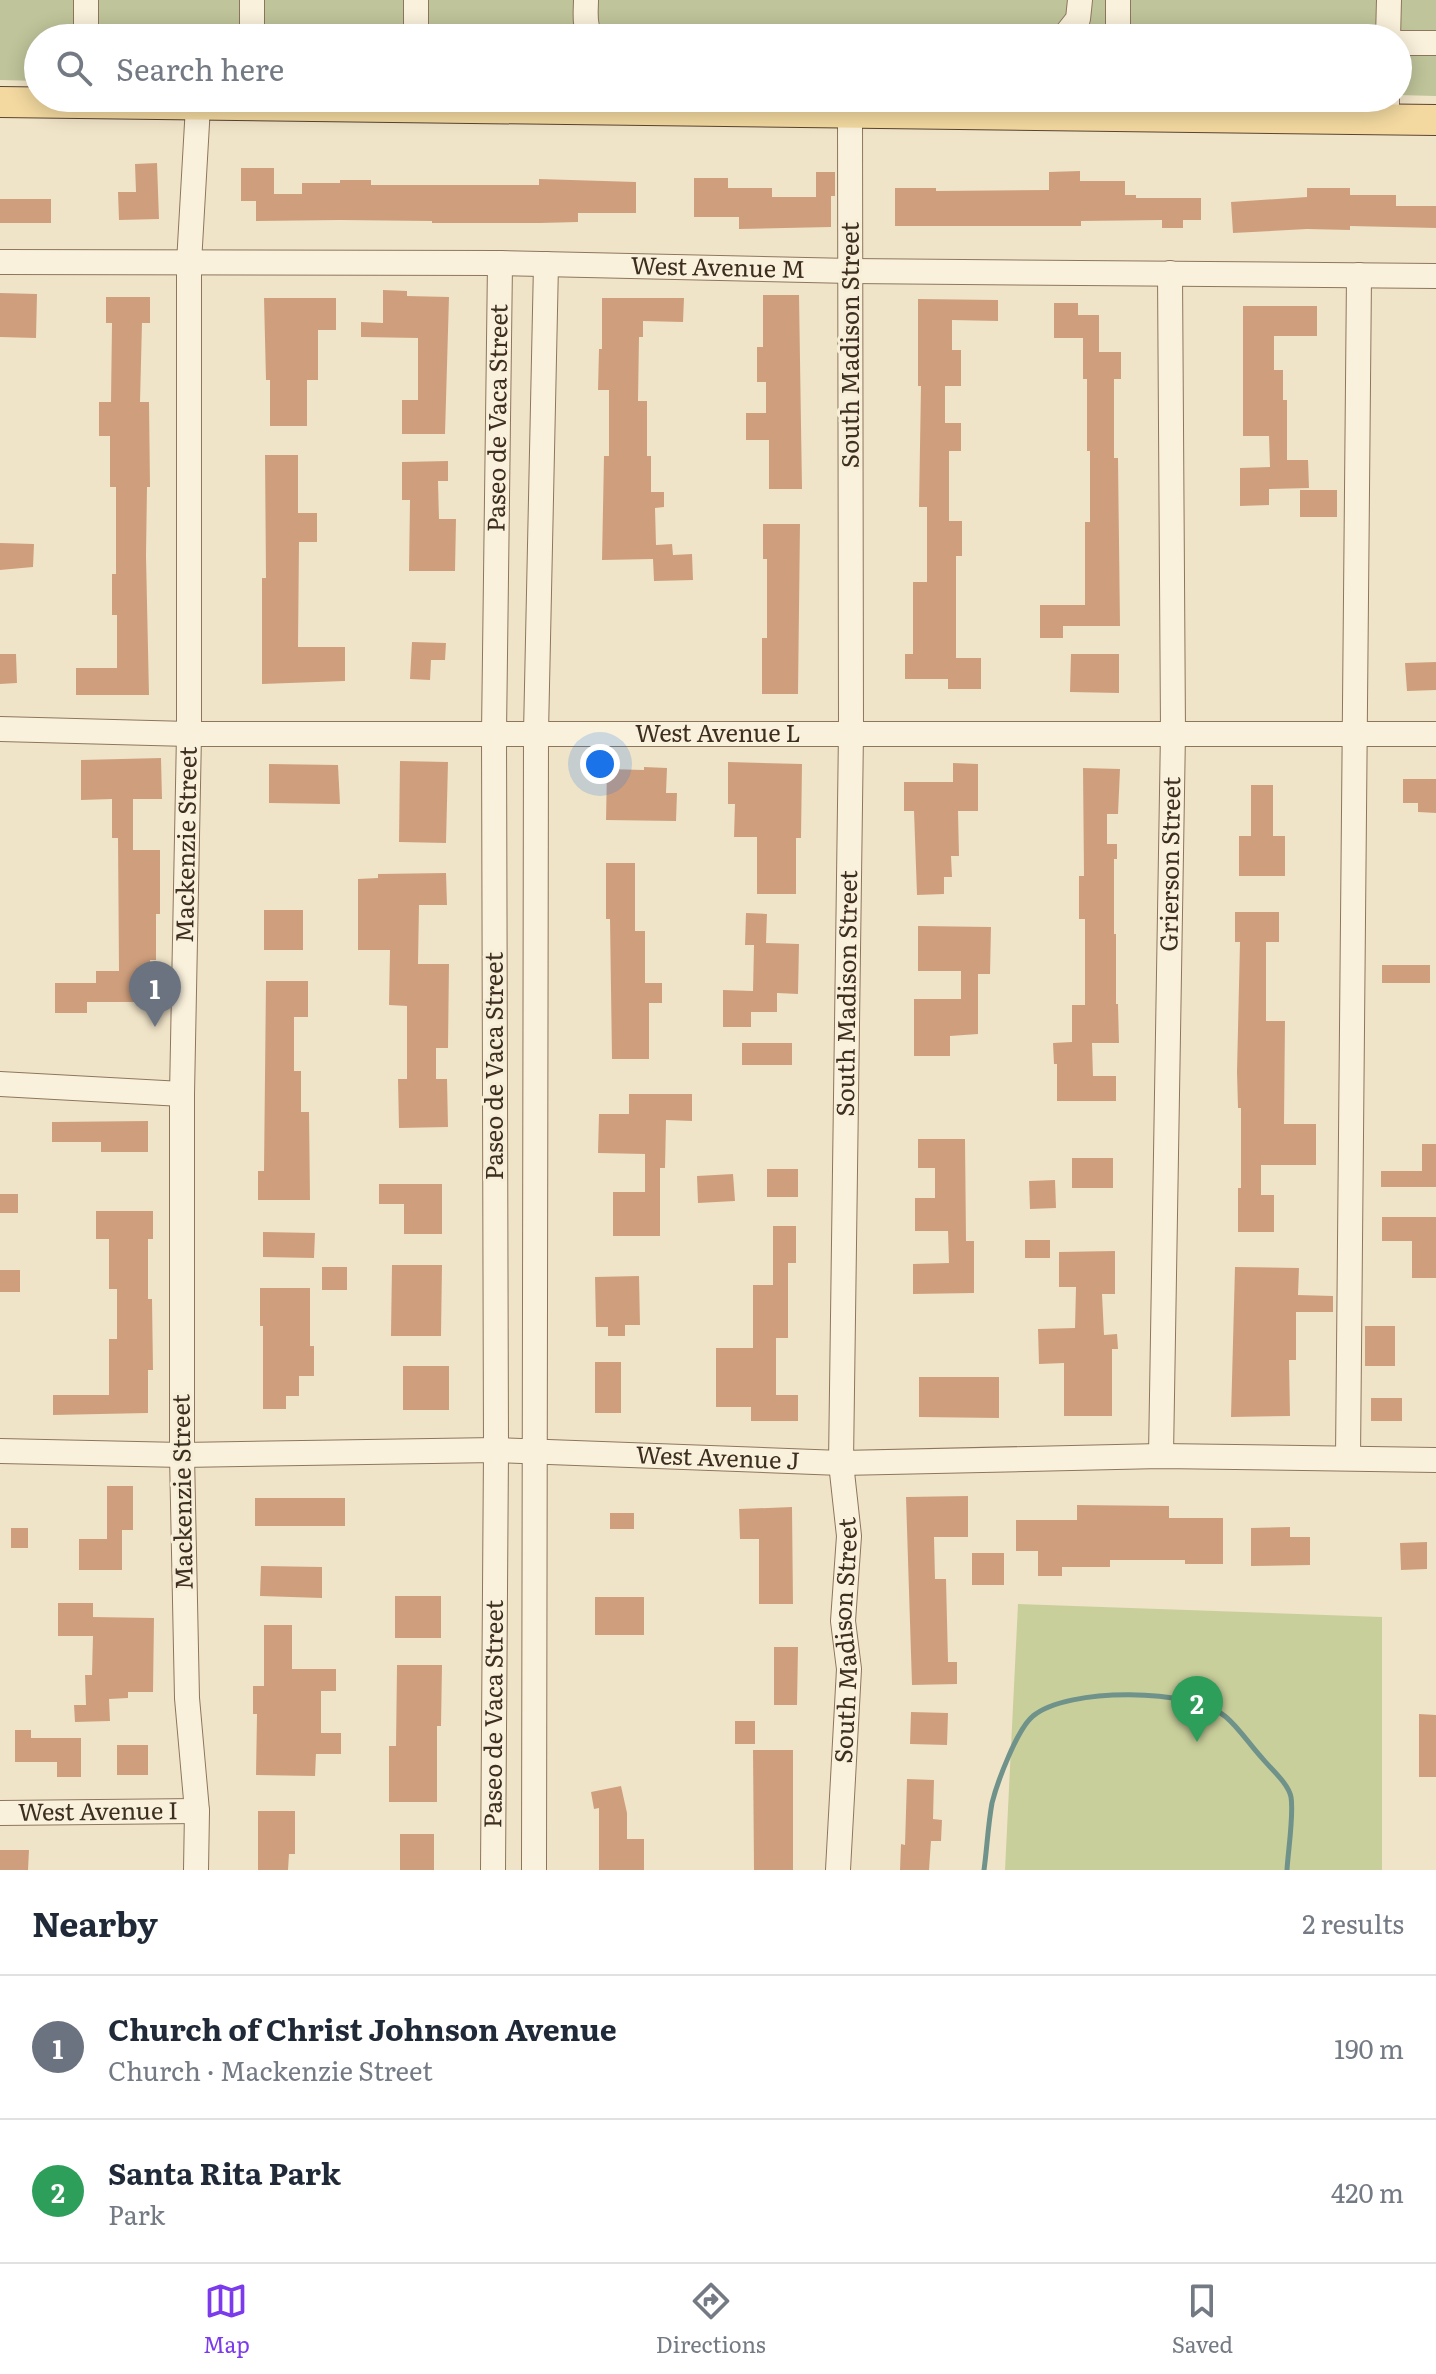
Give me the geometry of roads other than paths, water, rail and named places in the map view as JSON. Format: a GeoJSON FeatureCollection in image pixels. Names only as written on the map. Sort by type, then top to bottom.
{"type":"FeatureCollection","features":[{"type":"Feature","properties":{"kind":"main road"},"geometry":{"type":"LineString","coordinates":[[0,102],[24,102]]}},
{"type":"Feature","properties":{"kind":"main road"},"geometry":{"type":"LineString","coordinates":[[687,112],[1065,112]]}},
{"type":"Feature","properties":{"kind":"main road"},"geometry":{"type":"LineString","coordinates":[[1400,112],[1436,120]]}},
{"type":"Feature","properties":{"kind":"street"},"geometry":{"type":"LineString","coordinates":[[86,0],[86,24]]}},
{"type":"Feature","properties":{"kind":"street"},"geometry":{"type":"LineString","coordinates":[[252,0],[252,24]]}},
{"type":"Feature","properties":{"kind":"street"},"geometry":{"type":"LineString","coordinates":[[416,0],[416,24]]}},
{"type":"Feature","properties":{"kind":"street"},"geometry":{"type":"LineString","coordinates":[[586,0],[586,24]]}},
{"type":"Feature","properties":{"kind":"street"},"geometry":{"type":"LineString","coordinates":[[1074,24],[1078,19],[1080,0]]}},
{"type":"Feature","properties":{"kind":"street"},"geometry":{"type":"LineString","coordinates":[[1118,0],[1118,24]]}},
{"type":"Feature","properties":{"kind":"street"},"geometry":{"type":"LineString","coordinates":[[1388,24],[1389,0]]}},
{"type":"Feature","properties":{"kind":"street"},"geometry":{"type":"LineString","coordinates":[[1412,43],[1436,43]]}},
{"type":"Feature","properties":{"kind":"street","name":"Mackenzie Street"},"geometry":{"type":"LineString","coordinates":[[196,1870],[197,1811],[187,1698],[182,1455],[182,1094],[189,734],[189,263],[198,112]]}},
{"type":"Feature","properties":{"kind":"street","name":"South Madison Street"},"geometry":{"type":"LineString","coordinates":[[838,1870],[847,1752],[849,1669],[843,1621],[849,1536],[841,1463],[851,732],[850,114]]}},
{"type":"Feature","properties":{"kind":"street","name":"West Avenue M"},"geometry":{"type":"LineString","coordinates":[[0,262],[500,263],[851,271],[1436,276]]}},
{"type":"Feature","properties":{"kind":"street","name":"Paseo de Vaca Street"},"geometry":{"type":"LineString","coordinates":[[493,1870],[496,1450],[494,733],[500,263]]}},
{"type":"Feature","properties":{"kind":"street","name":"Paseo de Vaca Street"},"geometry":{"type":"LineString","coordinates":[[534,1870],[536,733],[546,264]]}},
{"type":"Feature","properties":{"kind":"street","name":"Grierson Street"},"geometry":{"type":"LineString","coordinates":[[1161,1456],[1173,732],[1170,273]]}},
{"type":"Feature","properties":{"kind":"street"},"geometry":{"type":"LineString","coordinates":[[1348,1458],[1359,275]]}},
{"type":"Feature","properties":{"kind":"street","name":"West Avenue L"},"geometry":{"type":"LineString","coordinates":[[0,729],[189,734],[1436,734]]}},
{"type":"Feature","properties":{"kind":"street"},"geometry":{"type":"LineString","coordinates":[[0,1084],[182,1094]]}},
{"type":"Feature","properties":{"kind":"street","name":"West Avenue J"},"geometry":{"type":"LineString","coordinates":[[0,1451],[182,1455],[496,1450],[841,1463],[1161,1456],[1436,1460]]}},
{"type":"Feature","properties":{"kind":"street","name":"West Avenue I"},"geometry":{"type":"LineString","coordinates":[[0,1813],[197,1811]]}},
{"type":"Feature","properties":{"kind":"waterway"},"geometry":{"type":"LineString","coordinates":[[984,1870],[995,1794],[1008,1757],[1027,1723],[1050,1707],[1073,1700],[1130,1695],[1159,1696],[1209,1707],[1235,1726],[1279,1776],[1291,1797],[1287,1870]]}},
{"type":"Feature","properties":{"kind":"place","name":"Church of Christ Johnson Avenue"},"geometry":{"type":"Point","coordinates":[155,1027]}},
{"type":"Feature","properties":{"kind":"place","name":"Santa Rita Park"},"geometry":{"type":"Point","coordinates":[1197,1742]}}]}
